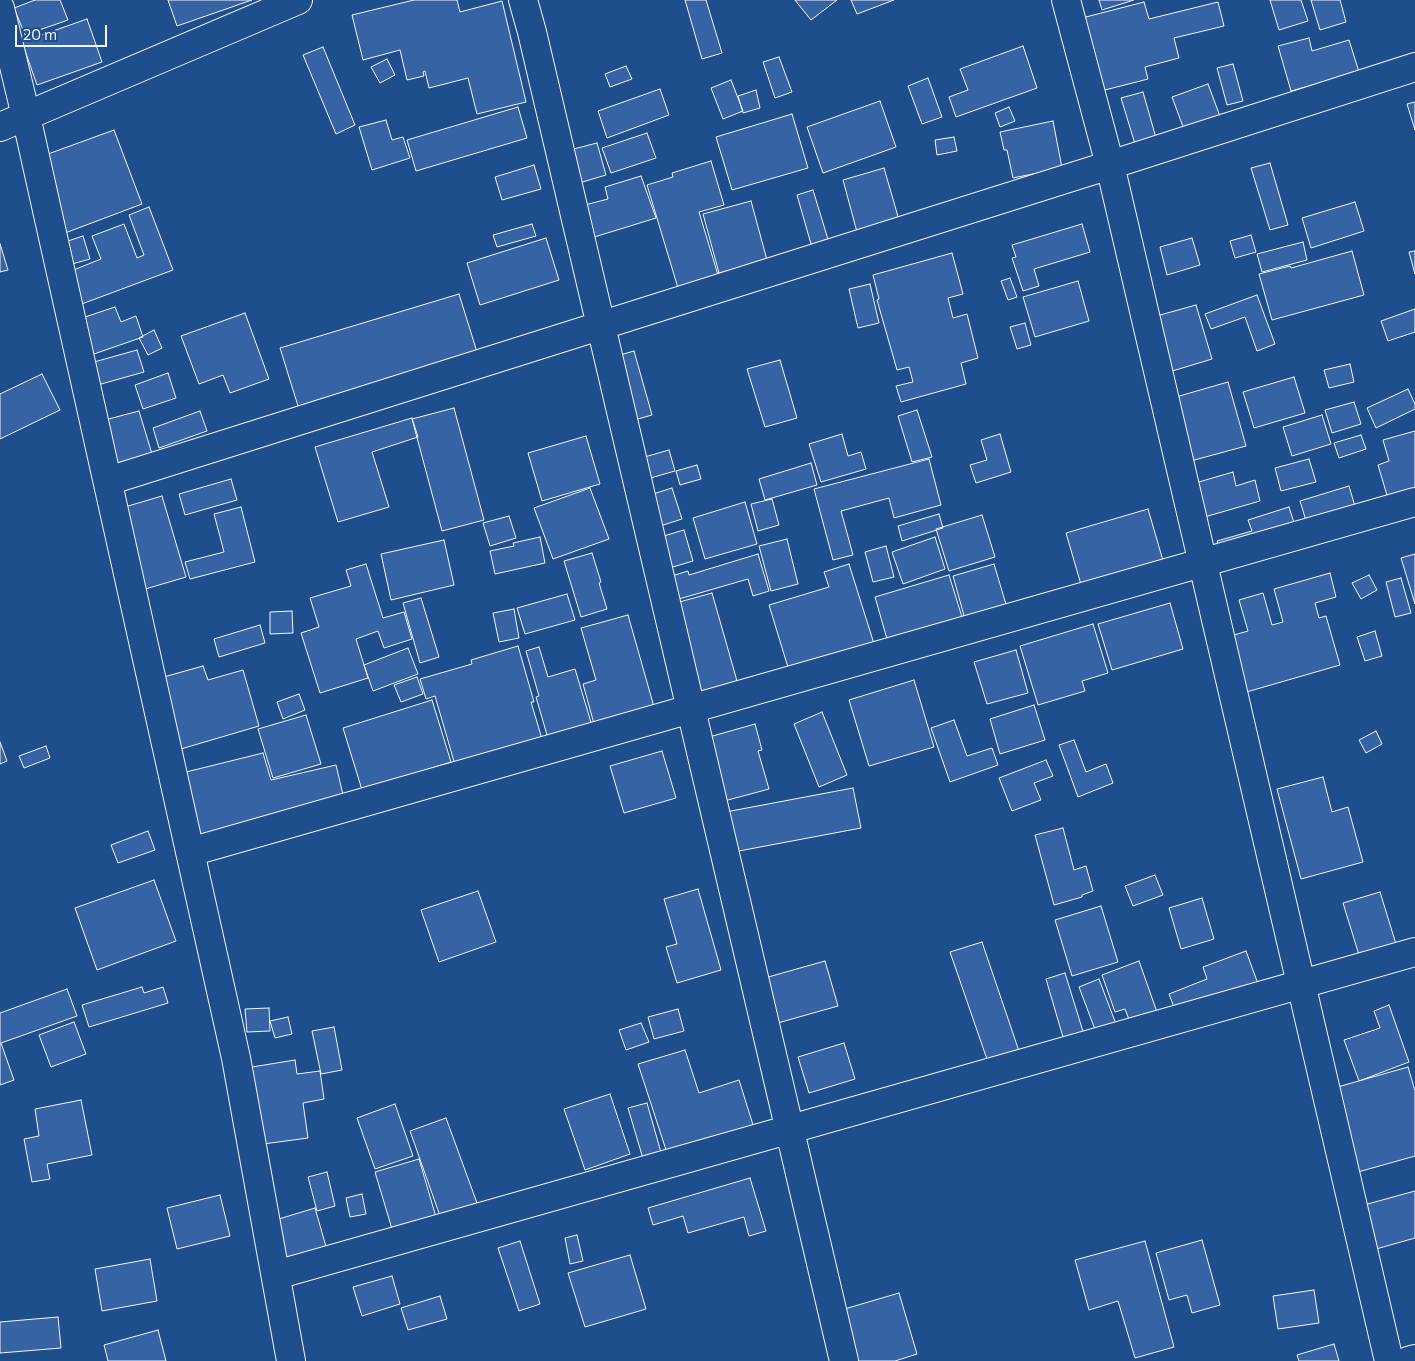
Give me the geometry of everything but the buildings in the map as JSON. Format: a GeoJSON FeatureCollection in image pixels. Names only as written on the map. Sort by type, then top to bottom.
{"type":"FeatureCollection","features":[{"type":"Feature","properties":{"kind":"street"},"geometry":{"type":"LineString","coordinates":[[0,127],[298,0]]}},
{"type":"Feature","properties":{"kind":"street"},"geometry":{"type":"LineString","coordinates":[[523,0],[692,709],[844,1361]]}},
{"type":"Feature","properties":{"kind":"street"},"geometry":{"type":"LineString","coordinates":[[1066,0],[1110,166],[1389,1361]]}},
{"type":"Feature","properties":{"kind":"street"},"geometry":{"type":"LineString","coordinates":[[0,8],[26,116],[236,1058],[291,1361]]}},
{"type":"Feature","properties":{"kind":"street"},"geometry":{"type":"LineString","coordinates":[[108,481],[1110,166],[1415,67]]}},
{"type":"Feature","properties":{"kind":"street"},"geometry":{"type":"LineString","coordinates":[[190,852],[1415,502]]}},
{"type":"Feature","properties":{"kind":"street"},"geometry":{"type":"LineString","coordinates":[[276,1276],[1415,952]]}},
{"type":"Feature","properties":{"kind":"street"},"geometry":{"type":"LineString","coordinates":[[1408,1361],[1415,1359]]}}]}
